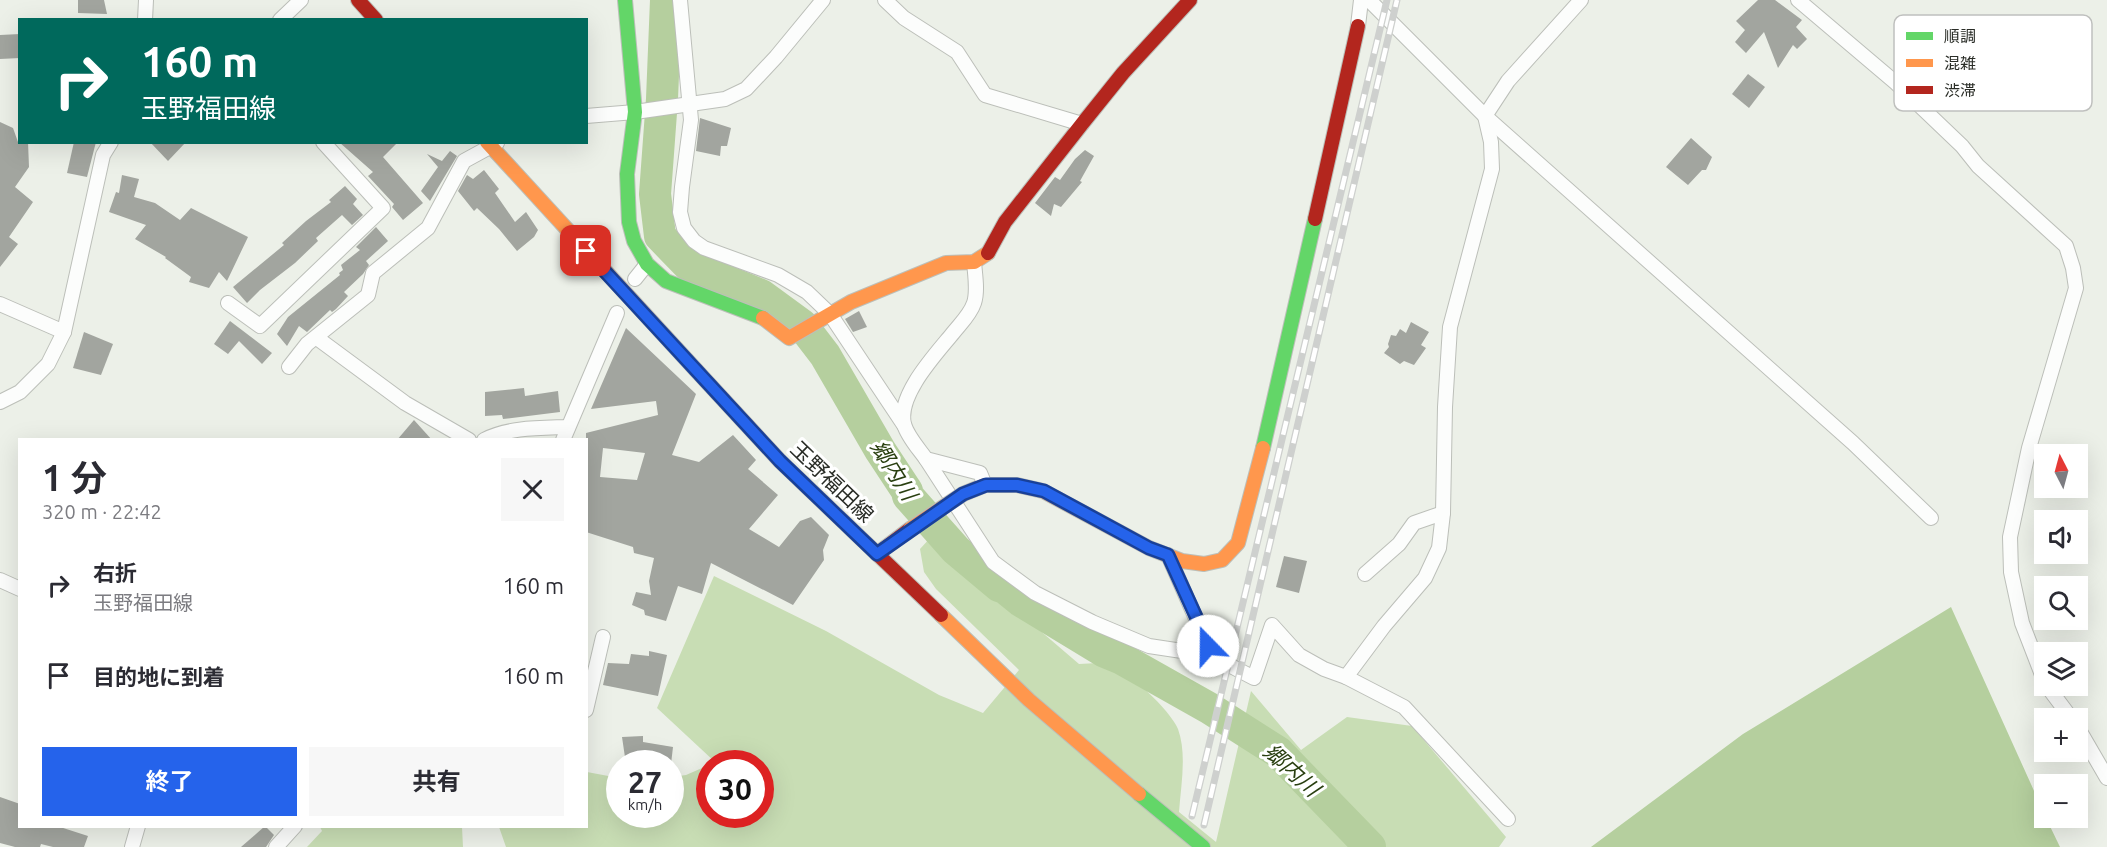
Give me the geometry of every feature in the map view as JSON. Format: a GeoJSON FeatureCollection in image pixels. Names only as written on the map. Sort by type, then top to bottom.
{"type":"FeatureCollection","features":[{"type":"Feature","properties":{"kind":"street"},"geometry":{"type":"LineString","coordinates":[[145,18],[146,0]]}},
{"type":"Feature","properties":{"kind":"street"},"geometry":{"type":"LineString","coordinates":[[282,18],[301,0]]}},
{"type":"Feature","properties":{"kind":"street"},"geometry":{"type":"LineString","coordinates":[[358,0],[374,18]]}},
{"type":"Feature","properties":{"kind":"street"},"geometry":{"type":"LineString","coordinates":[[625,0],[638,111],[627,174],[629,222],[634,241],[647,264],[666,281],[767,320],[789,338],[851,302],[946,263],[974,262],[988,253],[1005,222],[1082,123],[1123,73],[1190,0]]}},
{"type":"Feature","properties":{"kind":"street"},"geometry":{"type":"LineString","coordinates":[[680,0],[685,106],[692,120],[680,212],[684,228],[694,241],[704,248],[778,275],[807,291],[828,315],[887,398],[993,562],[1035,593],[1102,627],[1149,646],[1204,652],[1254,678],[1272,625],[1299,655],[1404,707],[1508,819]]}},
{"type":"Feature","properties":{"kind":"street"},"geometry":{"type":"LineString","coordinates":[[588,116],[685,106],[725,99],[746,89],[823,0]]}},
{"type":"Feature","properties":{"kind":"street"},"geometry":{"type":"LineString","coordinates":[[885,0],[904,18],[957,52],[985,95],[1082,123]]}},
{"type":"Feature","properties":{"kind":"street"},"geometry":{"type":"LineString","coordinates":[[877,554],[963,494],[986,485],[1017,485],[1044,491],[1149,548],[1182,561],[1204,564],[1222,560],[1238,543],[1266,438],[1358,26],[1361,0]]}},
{"type":"Feature","properties":{"kind":"street"},"geometry":{"type":"LineString","coordinates":[[1369,0],[1485,116],[1853,443],[1931,518]]}},
{"type":"Feature","properties":{"kind":"street"},"geometry":{"type":"LineString","coordinates":[[1346,677],[1384,626],[1425,578],[1439,548],[1443,513],[1445,407],[1450,327],[1492,169],[1491,142],[1485,116],[1508,81],[1581,0]]}},
{"type":"Feature","properties":{"kind":"street"},"geometry":{"type":"LineString","coordinates":[[1798,0],[1894,81]]}},
{"type":"Feature","properties":{"kind":"street"},"geometry":{"type":"LineString","coordinates":[[1925,111],[1962,146],[1978,166],[2066,246],[2073,268],[2076,288],[2029,448],[2010,537],[2011,572],[2022,623],[2034,654]]}},
{"type":"Feature","properties":{"kind":"street"},"geometry":{"type":"LineString","coordinates":[[0,402],[20,392],[48,364],[64,332],[103,155],[110,144]]}},
{"type":"Feature","properties":{"kind":"street"},"geometry":{"type":"LineString","coordinates":[[228,303],[260,326],[382,208],[325,144]]}},
{"type":"Feature","properties":{"kind":"street"},"geometry":{"type":"LineString","coordinates":[[289,367],[307,344],[368,295],[373,273],[428,228],[464,161],[490,144]]}},
{"type":"Feature","properties":{"kind":"street","name":"玉野福田線"},"geometry":{"type":"LineString","coordinates":[[493,144],[780,461],[1029,700],[1203,847]]}},
{"type":"Feature","properties":{"kind":"street"},"geometry":{"type":"LineString","coordinates":[[904,425],[904,410],[911,389],[939,350],[967,317],[974,303],[976,285],[974,262]]}},
{"type":"Feature","properties":{"kind":"street"},"geometry":{"type":"LineString","coordinates":[[635,279],[647,264]]}},
{"type":"Feature","properties":{"kind":"street"},"geometry":{"type":"LineString","coordinates":[[0,304],[64,332]]}},
{"type":"Feature","properties":{"kind":"street"},"geometry":{"type":"LineString","coordinates":[[488,438],[529,429],[566,433],[617,313]]}},
{"type":"Feature","properties":{"kind":"street"},"geometry":{"type":"LineString","coordinates":[[317,338],[405,403],[466,438]]}},
{"type":"Feature","properties":{"kind":"street"},"geometry":{"type":"LineString","coordinates":[[887,398],[911,389]]}},
{"type":"Feature","properties":{"kind":"street"},"geometry":{"type":"LineString","coordinates":[[926,459],[980,473],[986,485]]}},
{"type":"Feature","properties":{"kind":"street"},"geometry":{"type":"LineString","coordinates":[[1365,574],[1399,544],[1414,523],[1443,513]]}},
{"type":"Feature","properties":{"kind":"street"},"geometry":{"type":"LineString","coordinates":[[1168,555],[1203,632],[1208,646],[1204,652]]}},
{"type":"Feature","properties":{"kind":"street"},"geometry":{"type":"LineString","coordinates":[[0,580],[18,588]]}},
{"type":"Feature","properties":{"kind":"street"},"geometry":{"type":"LineString","coordinates":[[588,701],[603,637]]}},
{"type":"Feature","properties":{"kind":"street"},"geometry":{"type":"LineString","coordinates":[[2088,745],[2107,778]]}},
{"type":"Feature","properties":{"kind":"street"},"geometry":{"type":"LineString","coordinates":[[132,847],[137,828]]}},
{"type":"Feature","properties":{"kind":"street"},"geometry":{"type":"LineString","coordinates":[[276,847],[293,828]]}},
{"type":"Feature","properties":{"kind":"shaded area"},"geometry":{"type":"Polygon","coordinates":[[[931,537],[1079,664],[1104,663],[1115,667],[1136,682],[1167,712],[1178,729],[1183,770],[1179,812],[1216,842],[1251,691],[1301,750],[1347,717],[1412,726],[1506,837],[1499,847],[506,847],[499,828],[588,828],[588,772],[606,776],[606,828],[684,828],[684,775],[696,771],[696,828],[774,828],[774,750],[702,750],[657,708],[714,576],[826,631],[939,695],[983,713],[1019,670],[936,589],[924,572],[920,549],[931,537]]]}},
{"type":"Feature","properties":{"kind":"shaded area"},"geometry":{"type":"Polygon","coordinates":[[[1951,607],[2034,791],[2034,828],[2051,828],[2060,847],[1591,847],[1743,734],[1951,607]]]}},
{"type":"Feature","properties":{"kind":"shaded area"},"geometry":{"type":"Polygon","coordinates":[[[320,828],[462,828],[463,847],[307,847],[322,831],[320,828]]]}},
{"type":"Feature","properties":{"kind":"building"},"geometry":{"type":"Polygon","coordinates":[[[78,0],[104,0],[107,14],[78,13],[78,0]]]}},
{"type":"Feature","properties":{"kind":"building"},"geometry":{"type":"Polygon","coordinates":[[[1758,0],[1775,0],[1802,20],[1796,27],[1807,39],[1797,49],[1793,45],[1778,68],[1764,32],[1746,53],[1735,42],[1745,30],[1736,21],[1758,0]]]}},
{"type":"Feature","properties":{"kind":"building"},"geometry":{"type":"Polygon","coordinates":[[[18,34],[18,58],[0,59],[0,35],[18,34]]]}},
{"type":"Feature","properties":{"kind":"building"},"geometry":{"type":"Polygon","coordinates":[[[1748,74],[1765,87],[1749,108],[1732,94],[1748,74]]]}},
{"type":"Feature","properties":{"kind":"building"},"geometry":{"type":"Polygon","coordinates":[[[700,118],[731,128],[727,146],[721,146],[720,156],[696,151],[700,118]]]}},
{"type":"Feature","properties":{"kind":"building"},"geometry":{"type":"Polygon","coordinates":[[[0,122],[13,128],[18,144],[28,144],[29,167],[15,187],[33,202],[9,237],[18,244],[0,267],[0,122]]]}},
{"type":"Feature","properties":{"kind":"building"},"geometry":{"type":"Polygon","coordinates":[[[1691,138],[1712,157],[1706,170],[1702,170],[1688,185],[1666,167],[1691,138]]]}},
{"type":"Feature","properties":{"kind":"building"},"geometry":{"type":"Polygon","coordinates":[[[74,144],[95,144],[87,177],[67,173],[74,144]]]}},
{"type":"Feature","properties":{"kind":"building"},"geometry":{"type":"Polygon","coordinates":[[[152,144],[184,144],[168,161],[152,144]]]}},
{"type":"Feature","properties":{"kind":"building"},"geometry":{"type":"Polygon","coordinates":[[[341,144],[396,144],[383,157],[423,203],[403,220],[392,207],[394,204],[368,176],[373,172],[341,144]]]}},
{"type":"Feature","properties":{"kind":"building"},"geometry":{"type":"Polygon","coordinates":[[[1085,150],[1094,156],[1080,181],[1082,182],[1061,207],[1054,204],[1051,216],[1035,203],[1055,177],[1060,180],[1075,159],[1085,150]]]}},
{"type":"Feature","properties":{"kind":"building"},"geometry":{"type":"Polygon","coordinates":[[[450,151],[457,156],[430,201],[421,191],[438,167],[427,154],[442,161],[450,151]]]}},
{"type":"Feature","properties":{"kind":"building"},"geometry":{"type":"Polygon","coordinates":[[[484,170],[499,189],[495,193],[515,222],[526,212],[538,230],[534,237],[517,251],[499,229],[477,208],[474,211],[458,191],[467,175],[473,179],[484,170]]]}},
{"type":"Feature","properties":{"kind":"building"},"geometry":{"type":"Polygon","coordinates":[[[122,175],[139,179],[134,197],[155,203],[180,220],[191,208],[248,237],[227,281],[219,272],[209,288],[189,282],[191,277],[166,257],[135,239],[146,225],[109,212],[116,192],[119,193],[122,175]]]}},
{"type":"Feature","properties":{"kind":"building"},"geometry":{"type":"Polygon","coordinates":[[[345,186],[357,199],[353,204],[363,215],[352,225],[342,215],[316,238],[318,241],[295,263],[247,303],[233,287],[284,245],[282,243],[331,202],[329,200],[345,186]]]}},
{"type":"Feature","properties":{"kind":"building"},"geometry":{"type":"Polygon","coordinates":[[[376,227],[388,241],[366,261],[369,265],[363,274],[344,292],[348,296],[336,309],[332,312],[330,310],[307,332],[299,326],[287,346],[277,334],[288,317],[340,275],[339,273],[343,270],[341,265],[360,250],[356,247],[376,227]]]}},
{"type":"Feature","properties":{"kind":"building"},"geometry":{"type":"Polygon","coordinates":[[[859,311],[867,327],[853,332],[845,319],[859,311]]]}},
{"type":"Feature","properties":{"kind":"building"},"geometry":{"type":"Polygon","coordinates":[[[230,321],[272,353],[262,364],[239,341],[228,354],[214,344],[230,321]]]}},
{"type":"Feature","properties":{"kind":"building"},"geometry":{"type":"Polygon","coordinates":[[[1411,322],[1429,332],[1421,345],[1426,348],[1414,365],[1404,361],[1400,364],[1384,353],[1389,347],[1391,335],[1396,336],[1400,329],[1406,333],[1411,322]]]}},
{"type":"Feature","properties":{"kind":"building"},"geometry":{"type":"Polygon","coordinates":[[[626,328],[696,394],[672,455],[699,462],[733,435],[756,460],[748,469],[778,495],[749,529],[779,547],[800,521],[811,517],[829,535],[823,550],[824,560],[793,605],[711,563],[702,594],[678,586],[666,621],[645,615],[644,610],[632,605],[636,592],[651,595],[649,581],[654,558],[634,553],[633,547],[588,533],[588,438],[586,438],[586,433],[658,415],[656,401],[591,409],[626,328]],[[603,448],[600,477],[637,480],[645,453],[603,448]]]}},
{"type":"Feature","properties":{"kind":"building"},"geometry":{"type":"Polygon","coordinates":[[[84,332],[113,344],[101,375],[73,368],[84,332]]]}},
{"type":"Feature","properties":{"kind":"building"},"geometry":{"type":"Polygon","coordinates":[[[524,388],[525,396],[558,391],[560,412],[503,419],[502,415],[485,416],[485,392],[524,388]]]}},
{"type":"Feature","properties":{"kind":"building"},"geometry":{"type":"Polygon","coordinates":[[[414,420],[430,438],[399,438],[414,420]]]}},
{"type":"Feature","properties":{"kind":"building"},"geometry":{"type":"Polygon","coordinates":[[[1284,556],[1307,561],[1299,593],[1276,587],[1284,556]]]}},
{"type":"Feature","properties":{"kind":"building"},"geometry":{"type":"Polygon","coordinates":[[[649,651],[667,655],[658,696],[603,685],[608,663],[629,664],[631,654],[649,656],[649,651]]]}},
{"type":"Feature","properties":{"kind":"building"},"geometry":{"type":"Polygon","coordinates":[[[643,736],[643,742],[673,747],[673,750],[624,750],[622,737],[643,736]]]}},
{"type":"Feature","properties":{"kind":"building"},"geometry":{"type":"Polygon","coordinates":[[[0,797],[18,803],[18,828],[63,828],[88,836],[84,847],[53,847],[41,844],[40,847],[15,847],[0,843],[0,797]]]}},
{"type":"Feature","properties":{"kind":"building"},"geometry":{"type":"Polygon","coordinates":[[[263,828],[267,828],[274,835],[266,847],[241,847],[263,828]]]}},
{"type":"Feature","properties":{"kind":"waterway","name":"郷内川"},"geometry":{"type":"LineString","coordinates":[[666,0],[655,194],[660,236],[688,265],[761,295],[802,325],[825,355],[908,496],[956,550],[1021,601],[1105,652],[1122,659],[1209,708],[1278,752],[1370,847]]}},
{"type":"Feature","properties":{"kind":"railway"},"geometry":{"type":"LineString","coordinates":[[1192,816],[1387,0]]}},
{"type":"Feature","properties":{"kind":"railway"},"geometry":{"type":"LineString","coordinates":[[1204,825],[1397,0]]}},
{"type":"Feature","properties":{"kind":"traffic: fast"},"geometry":{"type":"LineString","coordinates":[[625,0],[635,112],[627,174],[629,222],[634,241],[647,264],[666,281],[763,318]]}},
{"type":"Feature","properties":{"kind":"traffic: fast"},"geometry":{"type":"LineString","coordinates":[[1263,448],[1315,219]]}},
{"type":"Feature","properties":{"kind":"traffic: fast"},"geometry":{"type":"LineString","coordinates":[[1139,794],[1203,847]]}},
{"type":"Feature","properties":{"kind":"traffic: slow"},"geometry":{"type":"LineString","coordinates":[[489,144],[696,370]]}},
{"type":"Feature","properties":{"kind":"traffic: slow"},"geometry":{"type":"LineString","coordinates":[[763,318],[789,338],[851,302],[946,263],[974,262],[988,253]]}},
{"type":"Feature","properties":{"kind":"traffic: slow"},"geometry":{"type":"LineString","coordinates":[[963,494],[985,485],[1017,485],[1043,491],[1149,548],[1182,561],[1204,564],[1222,560],[1238,543],[1263,448]]}},
{"type":"Feature","properties":{"kind":"traffic: slow"},"geometry":{"type":"LineString","coordinates":[[910,529],[963,494]]}},
{"type":"Feature","properties":{"kind":"traffic: slow"},"geometry":{"type":"LineString","coordinates":[[941,615],[1029,700],[1139,794]]}},
{"type":"Feature","properties":{"kind":"traffic: jam"},"geometry":{"type":"LineString","coordinates":[[358,0],[374,18]]}},
{"type":"Feature","properties":{"kind":"traffic: jam"},"geometry":{"type":"LineString","coordinates":[[988,253],[1005,222],[1082,124],[1123,73],[1190,0]]}},
{"type":"Feature","properties":{"kind":"traffic: jam"},"geometry":{"type":"LineString","coordinates":[[1315,219],[1358,26]]}},
{"type":"Feature","properties":{"kind":"traffic: jam"},"geometry":{"type":"LineString","coordinates":[[696,370],[780,461],[941,615]]}},
{"type":"Feature","properties":{"kind":"traffic: jam"},"geometry":{"type":"LineString","coordinates":[[877,554],[910,529]]}},
{"type":"Feature","properties":{"kind":"route"},"geometry":{"type":"LineString","coordinates":[[586,251],[780,461],[877,554],[963,494],[986,485],[1017,485],[1044,491],[1149,548],[1168,555],[1208,646]]}}]}
